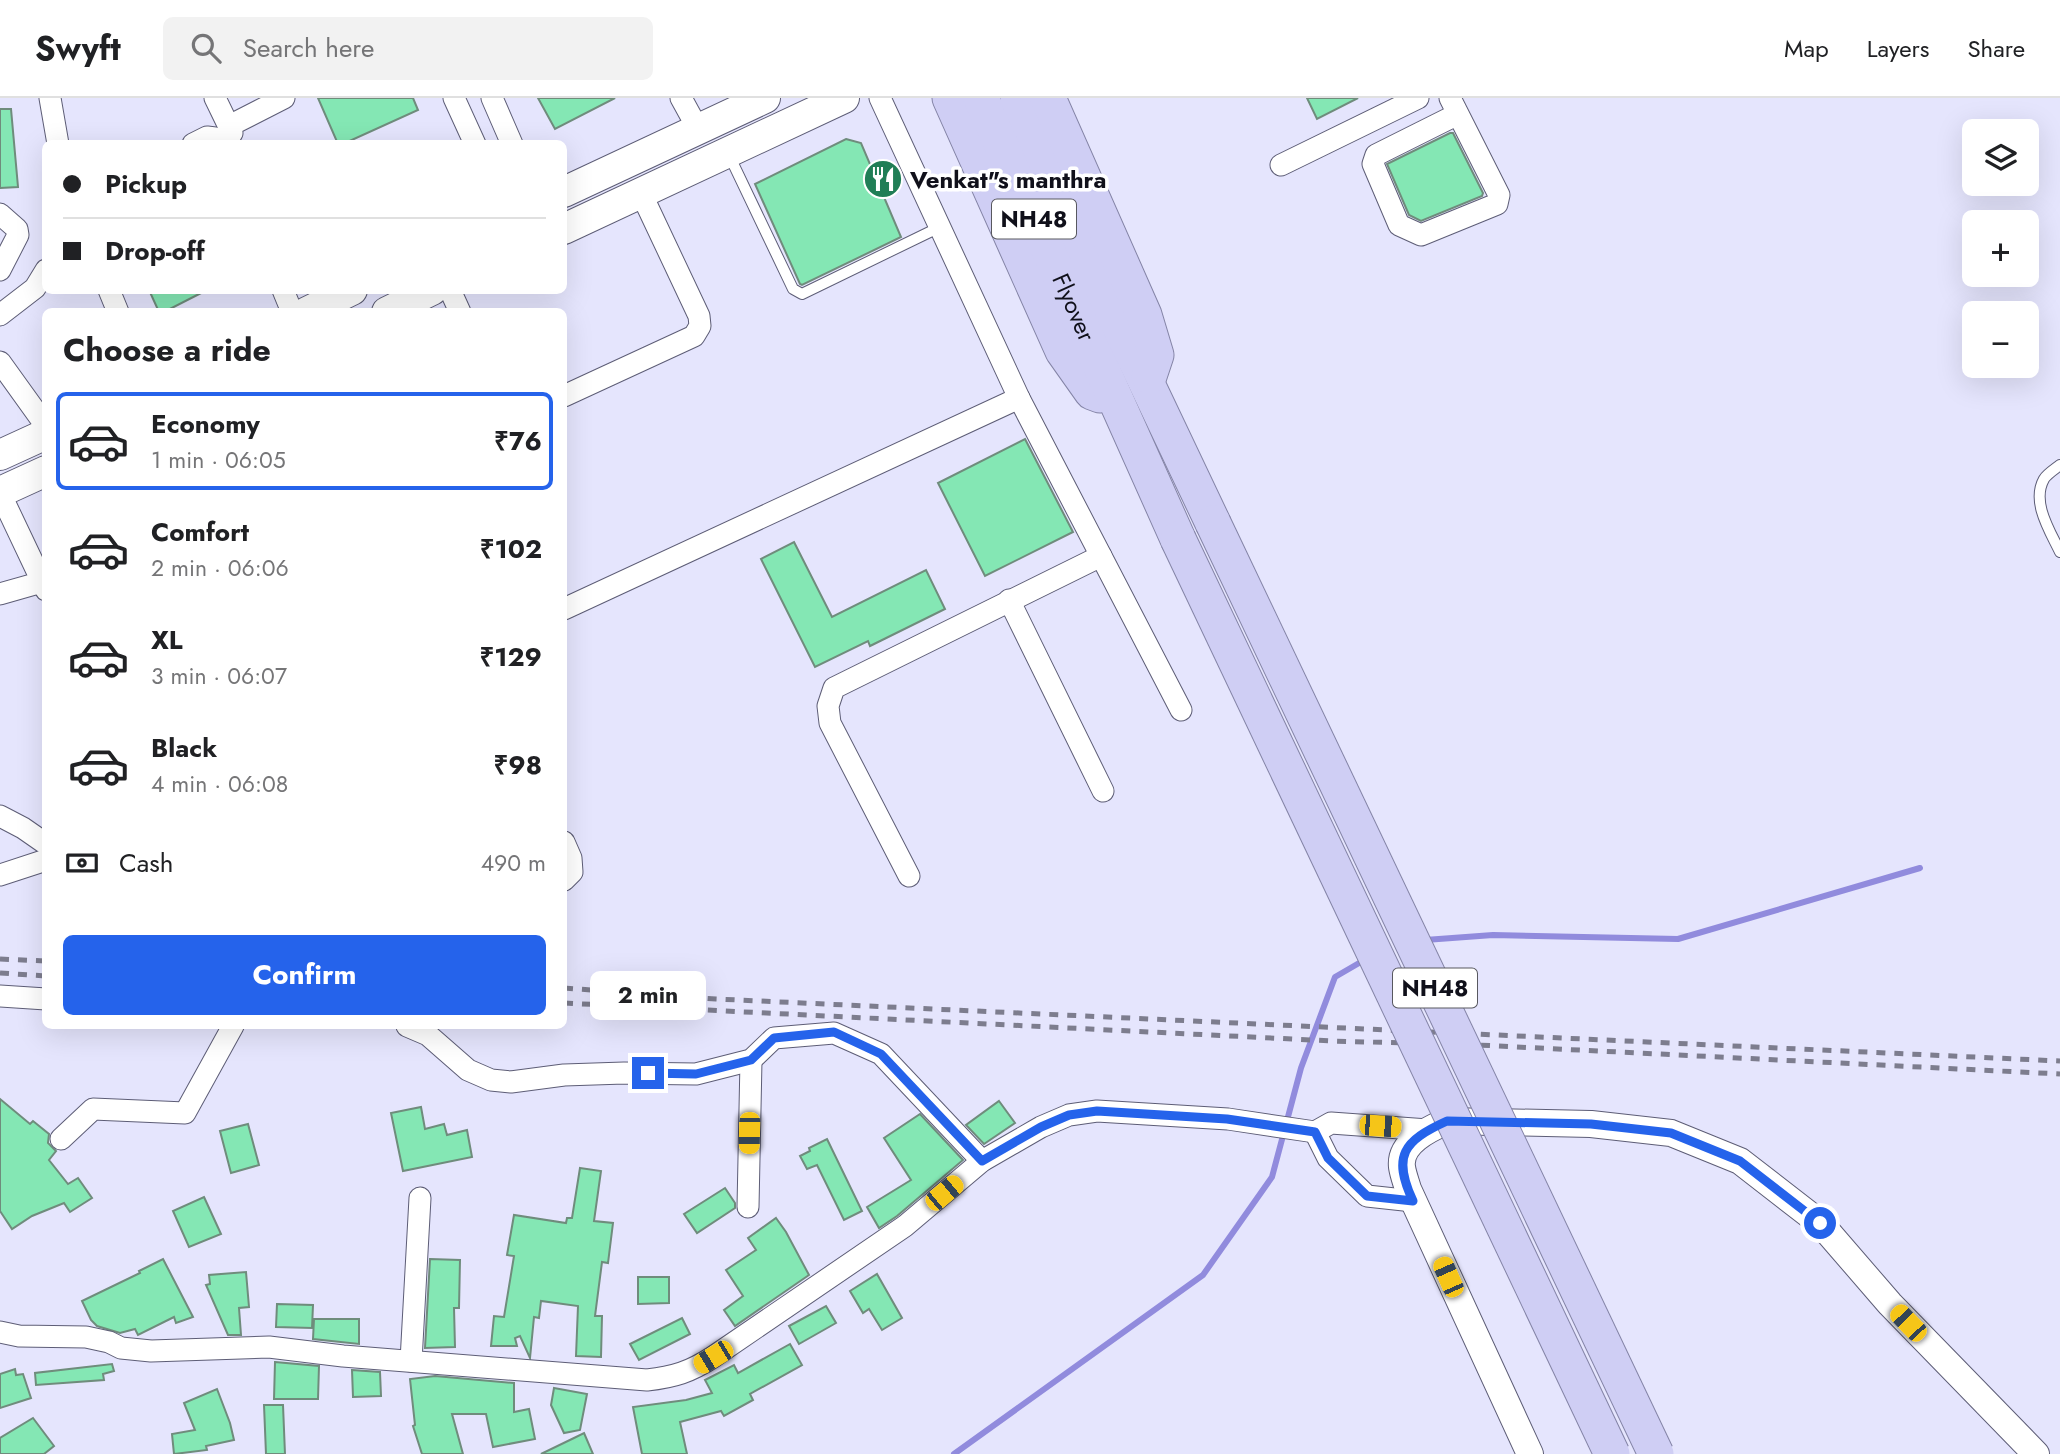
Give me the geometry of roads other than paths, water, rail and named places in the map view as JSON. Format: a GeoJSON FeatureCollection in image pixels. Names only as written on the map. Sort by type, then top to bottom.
{"type":"FeatureCollection","features":[{"type":"Feature","properties":{"kind":"highway"},"geometry":{"type":"LineString","coordinates":[[950,98],[1063,351],[1093,392],[1116,402]]}},
{"type":"Feature","properties":{"kind":"highway","name":"Flyover"},"geometry":{"type":"LineString","coordinates":[[981,98],[1116,402]]}},
{"type":"Feature","properties":{"kind":"highway","name":"Flyover"},"geometry":{"type":"LineString","coordinates":[[1018,98],[1147,385]]}},
{"type":"Feature","properties":{"kind":"highway"},"geometry":{"type":"LineString","coordinates":[[1048,98],[1144,315],[1156,355],[1147,385]]}},
{"type":"Feature","properties":{"kind":"highway","name":"NH48"},"geometry":{"type":"LineString","coordinates":[[1147,385],[1656,1454]]}},
{"type":"Feature","properties":{"kind":"highway","name":"NH48"},"geometry":{"type":"LineString","coordinates":[[1116,402],[1178,540],[1612,1454]]}},
{"type":"Feature","properties":{"kind":"main road"},"geometry":{"type":"LineString","coordinates":[[567,191],[765,98]]}},
{"type":"Feature","properties":{"kind":"main road"},"geometry":{"type":"LineString","coordinates":[[567,228],[844,98]]}},
{"type":"Feature","properties":{"kind":"main road"},"geometry":{"type":"LineString","coordinates":[[315,308],[344,294]]}},
{"type":"Feature","properties":{"kind":"main road"},"geometry":{"type":"LineString","coordinates":[[395,308],[424,294]]}},
{"type":"Feature","properties":{"kind":"main road"},"geometry":{"type":"LineString","coordinates":[[0,455],[42,436]]}},
{"type":"Feature","properties":{"kind":"main road"},"geometry":{"type":"LineString","coordinates":[[0,492],[42,473]]}},
{"type":"Feature","properties":{"kind":"street"},"geometry":{"type":"LineString","coordinates":[[50,98],[57,140]]}},
{"type":"Feature","properties":{"kind":"street"},"geometry":{"type":"LineString","coordinates":[[215,98],[226,134]]}},
{"type":"Feature","properties":{"kind":"street"},"geometry":{"type":"LineString","coordinates":[[202,140],[226,134],[284,98]]}},
{"type":"Feature","properties":{"kind":"street"},"geometry":{"type":"LineString","coordinates":[[454,98],[473,140]]}},
{"type":"Feature","properties":{"kind":"street"},"geometry":{"type":"LineString","coordinates":[[492,98],[510,140]]}},
{"type":"Feature","properties":{"kind":"street"},"geometry":{"type":"LineString","coordinates":[[681,98],[698,129]]}},
{"type":"Feature","properties":{"kind":"street"},"geometry":{"type":"LineString","coordinates":[[880,98],[1019,398],[1181,710]]}},
{"type":"Feature","properties":{"kind":"street"},"geometry":{"type":"LineString","coordinates":[[1281,164],[1418,98]]}},
{"type":"Feature","properties":{"kind":"street"},"geometry":{"type":"LineString","coordinates":[[1454,106],[1499,195],[1497,204],[1421,234],[1399,225],[1373,164],[1376,155],[1454,106]]}},
{"type":"Feature","properties":{"kind":"street"},"geometry":{"type":"LineString","coordinates":[[567,395],[694,335],[700,326],[699,316],[641,193]]}},
{"type":"Feature","properties":{"kind":"street"},"geometry":{"type":"LineString","coordinates":[[0,214],[17,229],[18,235],[0,270]]}},
{"type":"Feature","properties":{"kind":"street"},"geometry":{"type":"LineString","coordinates":[[0,315],[35,288],[42,277]]}},
{"type":"Feature","properties":{"kind":"street"},"geometry":{"type":"LineString","coordinates":[[0,362],[42,420]]}},
{"type":"Feature","properties":{"kind":"street"},"geometry":{"type":"LineString","coordinates":[[567,607],[1019,398]]}},
{"type":"Feature","properties":{"kind":"street"},"geometry":{"type":"LineString","coordinates":[[0,492],[42,582]]}},
{"type":"Feature","properties":{"kind":"street"},"geometry":{"type":"LineString","coordinates":[[909,876],[830,723],[828,706],[834,688],[1101,556]]}},
{"type":"Feature","properties":{"kind":"street"},"geometry":{"type":"LineString","coordinates":[[0,594],[42,586]]}},
{"type":"Feature","properties":{"kind":"street"},"geometry":{"type":"LineString","coordinates":[[1010,600],[1103,791]]}},
{"type":"Feature","properties":{"kind":"street"},"geometry":{"type":"LineString","coordinates":[[0,816],[42,841]]}},
{"type":"Feature","properties":{"kind":"street"},"geometry":{"type":"LineString","coordinates":[[567,849],[572,872],[567,877]]}},
{"type":"Feature","properties":{"kind":"street"},"geometry":{"type":"LineString","coordinates":[[0,875],[42,861]]}},
{"type":"Feature","properties":{"kind":"street"},"geometry":{"type":"LineString","coordinates":[[0,996],[42,999]]}},
{"type":"Feature","properties":{"kind":"street"},"geometry":{"type":"LineString","coordinates":[[61,1139],[93,1109],[185,1112],[231,1029]]}},
{"type":"Feature","properties":{"kind":"street"},"geometry":{"type":"LineString","coordinates":[[415,1029],[428,1035],[468,1070],[491,1080],[511,1082],[564,1075],[696,1074],[751,1060],[774,1038],[834,1032],[881,1054],[982,1161]]}},
{"type":"Feature","properties":{"kind":"street"},"geometry":{"type":"LineString","coordinates":[[748,1207],[751,1060]]}},
{"type":"Feature","properties":{"kind":"street"},"geometry":{"type":"LineString","coordinates":[[0,1332],[19,1336],[86,1337],[109,1342],[121,1348],[151,1351],[269,1347],[343,1356],[647,1380],[671,1378],[691,1371],[905,1226],[982,1161],[1041,1127],[1069,1115],[1097,1111],[1227,1119],[1311,1131],[1331,1122],[1428,1130]]}},
{"type":"Feature","properties":{"kind":"street"},"geometry":{"type":"LineString","coordinates":[[1530,1454],[1413,1201],[1401,1164],[1408,1146],[1428,1130],[1447,1121],[1591,1124],[1671,1133],[1740,1161],[1820,1223],[1890,1304],[2036,1454]]}},
{"type":"Feature","properties":{"kind":"street"},"geometry":{"type":"LineString","coordinates":[[1311,1131],[1328,1158],[1367,1196],[1413,1201]]}},
{"type":"Feature","properties":{"kind":"street"},"geometry":{"type":"LineString","coordinates":[[411,1361],[421,1198]]}},
{"type":"Feature","properties":{"kind":"lane"},"geometry":{"type":"LineString","coordinates":[[728,152],[793,289],[802,294],[940,227]]}},
{"type":"Feature","properties":{"kind":"lane"},"geometry":{"type":"LineString","coordinates":[[2060,464],[2044,478],[2038,497],[2060,552]]}},
{"type":"Feature","properties":{"kind":"waterway"},"geometry":{"type":"LineString","coordinates":[[1425,940],[1493,935],[1678,939],[1920,868]]}},
{"type":"Feature","properties":{"kind":"waterway"},"geometry":{"type":"LineString","coordinates":[[954,1454],[1203,1275],[1272,1177],[1301,1068],[1335,977],[1366,959]]}},
{"type":"Feature","properties":{"kind":"railway"},"geometry":{"type":"LineString","coordinates":[[0,959],[42,961]]}},
{"type":"Feature","properties":{"kind":"railway"},"geometry":{"type":"LineString","coordinates":[[0,973],[42,976]]}},
{"type":"Feature","properties":{"kind":"railway"},"geometry":{"type":"LineString","coordinates":[[567,988],[716,999],[2060,1061]]}},
{"type":"Feature","properties":{"kind":"railway"},"geometry":{"type":"LineString","coordinates":[[567,1003],[2060,1074]]}},
{"type":"Feature","properties":{"kind":"place","name":"Venkat\"s manthra"},"geometry":{"type":"Point","coordinates":[883,179]}}]}
